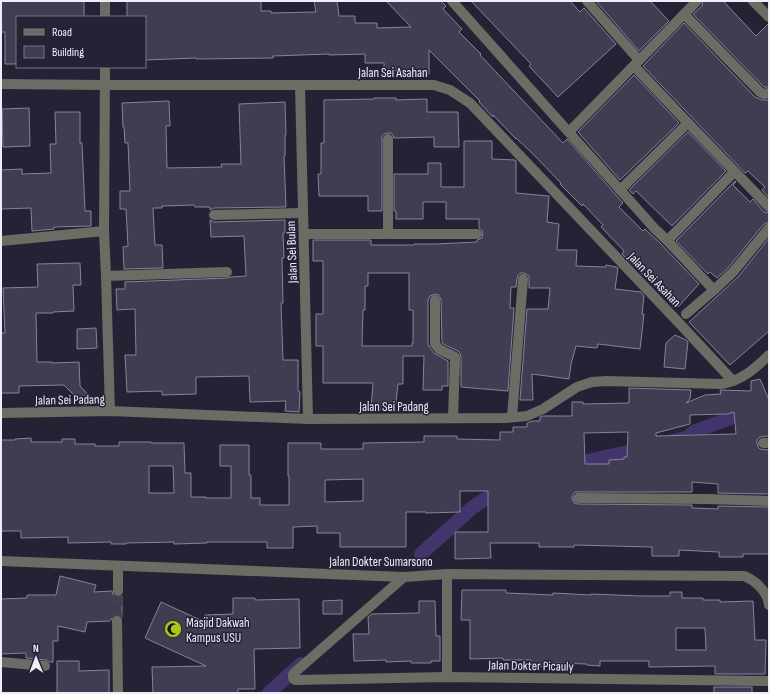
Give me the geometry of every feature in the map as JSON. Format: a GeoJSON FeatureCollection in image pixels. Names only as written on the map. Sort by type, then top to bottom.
{"type":"FeatureCollection","features":[{"type":"Feature","properties":{"kind":"street"},"geometry":{"type":"LineString","coordinates":[[105,1],[105,16]]}},
{"type":"Feature","properties":{"kind":"street"},"geometry":{"type":"LineString","coordinates":[[452,1],[620,190],[714,290]]}},
{"type":"Feature","properties":{"kind":"street"},"geometry":{"type":"LineString","coordinates":[[586,1],[688,124],[769,207]]}},
{"type":"Feature","properties":{"kind":"street"},"geometry":{"type":"LineString","coordinates":[[569,132],[697,1]]}},
{"type":"Feature","properties":{"kind":"street"},"geometry":{"type":"LineString","coordinates":[[753,1],[769,17]]}},
{"type":"Feature","properties":{"kind":"street"},"geometry":{"type":"LineString","coordinates":[[684,14],[760,92],[764,94],[769,93]]}},
{"type":"Feature","properties":{"kind":"street"},"geometry":{"type":"LineString","coordinates":[[104,68],[104,231],[110,411]]}},
{"type":"Feature","properties":{"kind":"street","name":"Jalan Sei Asahan"},"geometry":{"type":"LineString","coordinates":[[1,84],[104,86],[434,85],[450,90],[470,103],[733,381]]}},
{"type":"Feature","properties":{"kind":"street","name":"Jalan Sei Bulan"},"geometry":{"type":"LineString","coordinates":[[300,85],[308,419]]}},
{"type":"Feature","properties":{"kind":"street"},"geometry":{"type":"LineString","coordinates":[[620,190],[688,124]]}},
{"type":"Feature","properties":{"kind":"street"},"geometry":{"type":"LineString","coordinates":[[388,139],[388,234]]}},
{"type":"Feature","properties":{"kind":"street"},"geometry":{"type":"LineString","coordinates":[[668,240],[734,172]]}},
{"type":"Feature","properties":{"kind":"street"},"geometry":{"type":"LineString","coordinates":[[214,215],[303,212]]}},
{"type":"Feature","properties":{"kind":"street"},"geometry":{"type":"LineString","coordinates":[[686,314],[733,272],[769,228]]}},
{"type":"Feature","properties":{"kind":"street"},"geometry":{"type":"LineString","coordinates":[[1,241],[104,231]]}},
{"type":"Feature","properties":{"kind":"street"},"geometry":{"type":"LineString","coordinates":[[304,234],[477,234]]}},
{"type":"Feature","properties":{"kind":"street"},"geometry":{"type":"LineString","coordinates":[[106,276],[227,272]]}},
{"type":"Feature","properties":{"kind":"street"},"geometry":{"type":"LineString","coordinates":[[512,417],[523,279]]}},
{"type":"Feature","properties":{"kind":"street"},"geometry":{"type":"LineString","coordinates":[[435,300],[435,344],[439,349],[455,357],[453,418]]}},
{"type":"Feature","properties":{"kind":"street","name":"Jalan Sei Padang"},"geometry":{"type":"LineString","coordinates":[[1,413],[110,411],[308,419],[527,416],[543,409],[577,387],[592,382],[606,381],[722,384],[733,381],[747,374],[769,355]]}},
{"type":"Feature","properties":{"kind":"street"},"geometry":{"type":"LineString","coordinates":[[578,498],[707,498],[769,501]]}},
{"type":"Feature","properties":{"kind":"street","name":"Jalan Dokter Sumarsono"},"geometry":{"type":"LineString","coordinates":[[1,561],[404,577],[447,574],[744,576],[752,579],[764,591],[769,601],[769,605]]}},
{"type":"Feature","properties":{"kind":"street"},"geometry":{"type":"LineString","coordinates":[[118,566],[118,591]]}},
{"type":"Feature","properties":{"kind":"street"},"geometry":{"type":"LineString","coordinates":[[447,574],[447,677]]}},
{"type":"Feature","properties":{"kind":"street","name":"Jalan Dokter Picauly"},"geometry":{"type":"LineString","coordinates":[[404,577],[294,673],[293,678],[297,681],[447,677],[769,682]]}},
{"type":"Feature","properties":{"kind":"street"},"geometry":{"type":"LineString","coordinates":[[118,621],[118,693]]}},
{"type":"Feature","properties":{"kind":"street"},"geometry":{"type":"LineString","coordinates":[[1,662],[45,666]]}},
{"type":"Feature","properties":{"kind":"building"},"geometry":{"type":"Polygon","coordinates":[[[1,1],[84,1],[84,16],[16,16],[16,64],[5,64],[5,32],[1,32],[1,1]]]}},
{"type":"Feature","properties":{"kind":"building"},"geometry":{"type":"Polygon","coordinates":[[[127,1],[261,1],[261,11],[271,11],[271,13],[316,12],[314,1],[337,1],[339,16],[355,16],[355,23],[377,23],[377,28],[411,27],[386,1],[441,1],[446,6],[443,9],[462,29],[459,32],[563,143],[567,139],[623,203],[619,207],[643,231],[645,229],[660,243],[699,284],[678,307],[622,254],[624,251],[601,227],[603,225],[583,204],[582,206],[532,153],[493,115],[493,117],[479,102],[480,101],[429,50],[429,74],[409,74],[409,70],[384,71],[384,63],[365,63],[365,54],[273,56],[273,58],[146,60],[146,16],[127,16],[127,1]]]}},
{"type":"Feature","properties":{"kind":"building"},"geometry":{"type":"Polygon","coordinates":[[[471,1],[570,1],[580,12],[584,8],[616,44],[558,97],[529,66],[531,64],[471,1]]]}},
{"type":"Feature","properties":{"kind":"building"},"geometry":{"type":"Polygon","coordinates":[[[596,1],[650,1],[669,21],[639,51],[596,1]]]}},
{"type":"Feature","properties":{"kind":"building"},"geometry":{"type":"Polygon","coordinates":[[[703,1],[723,1],[756,36],[769,23],[769,87],[764,87],[693,14],[702,6],[703,1]]]}},
{"type":"Feature","properties":{"kind":"building"},"geometry":{"type":"Polygon","coordinates":[[[684,23],[755,97],[762,100],[769,100],[769,198],[762,190],[765,187],[748,171],[745,173],[643,66],[684,23]]]}},
{"type":"Feature","properties":{"kind":"building"},"geometry":{"type":"Polygon","coordinates":[[[634,75],[679,123],[620,180],[578,132],[634,75]]]}},
{"type":"Feature","properties":{"kind":"building"},"geometry":{"type":"Polygon","coordinates":[[[396,98],[396,100],[427,99],[427,112],[458,112],[459,147],[434,147],[434,137],[394,138],[391,133],[384,134],[382,136],[382,211],[368,211],[368,196],[319,196],[318,174],[321,174],[321,143],[324,143],[324,100],[396,98]]]}},
{"type":"Feature","properties":{"kind":"building"},"geometry":{"type":"Polygon","coordinates":[[[169,101],[170,126],[166,126],[167,168],[222,167],[221,164],[241,164],[239,104],[285,102],[286,135],[284,156],[286,207],[214,208],[210,210],[210,207],[195,207],[194,205],[162,206],[162,208],[153,208],[155,245],[162,245],[163,268],[124,269],[123,247],[128,246],[126,209],[120,209],[120,191],[130,191],[128,143],[125,143],[122,103],[169,101]]]}},
{"type":"Feature","properties":{"kind":"building"},"geometry":{"type":"Polygon","coordinates":[[[29,108],[30,146],[3,147],[2,109],[29,108]]]}},
{"type":"Feature","properties":{"kind":"building"},"geometry":{"type":"Polygon","coordinates":[[[55,112],[80,112],[80,143],[82,143],[85,211],[91,211],[91,226],[54,227],[54,229],[32,231],[31,208],[1,209],[1,170],[22,169],[22,174],[51,173],[50,144],[56,144],[55,112]]]}},
{"type":"Feature","properties":{"kind":"building"},"geometry":{"type":"Polygon","coordinates":[[[688,132],[726,171],[672,226],[636,191],[633,194],[629,190],[688,132]]]}},
{"type":"Feature","properties":{"kind":"building"},"geometry":{"type":"Polygon","coordinates":[[[464,141],[492,141],[492,159],[515,160],[516,193],[549,196],[547,222],[559,224],[557,250],[577,250],[576,266],[606,267],[606,265],[618,268],[615,289],[641,292],[644,296],[642,314],[644,314],[640,349],[598,344],[597,348],[576,346],[569,379],[532,374],[533,400],[520,400],[527,309],[548,309],[550,288],[529,288],[529,276],[521,273],[518,275],[516,287],[511,287],[510,308],[514,308],[508,391],[461,387],[460,353],[442,342],[441,300],[439,295],[435,294],[430,296],[428,300],[428,344],[434,353],[448,361],[448,386],[442,386],[442,390],[423,390],[424,356],[403,356],[403,384],[398,384],[395,410],[371,409],[373,383],[323,383],[323,346],[316,346],[316,314],[323,314],[323,261],[313,261],[313,240],[371,240],[371,245],[414,245],[477,242],[477,240],[482,238],[483,234],[482,230],[479,228],[479,219],[446,219],[446,202],[423,202],[423,219],[396,219],[396,211],[394,211],[394,174],[428,174],[428,163],[441,163],[441,187],[464,187],[464,141]],[[368,273],[368,286],[365,286],[365,310],[363,310],[362,346],[412,346],[413,310],[409,310],[409,273],[368,273]]]}},
{"type":"Feature","properties":{"kind":"building"},"geometry":{"type":"Polygon","coordinates":[[[735,181],[736,182],[733,185],[750,202],[753,199],[764,212],[769,213],[769,222],[764,224],[728,268],[717,278],[710,272],[708,274],[676,241],[735,181]]]}},
{"type":"Feature","properties":{"kind":"building"},"geometry":{"type":"Polygon","coordinates":[[[210,220],[214,222],[285,220],[285,233],[283,233],[284,258],[282,258],[283,303],[281,303],[283,360],[298,360],[298,391],[300,392],[299,412],[285,411],[286,401],[250,402],[249,376],[196,377],[196,394],[162,395],[162,391],[127,392],[125,355],[136,355],[135,309],[117,310],[116,289],[125,289],[125,282],[246,276],[244,236],[211,237],[210,220]]]}},
{"type":"Feature","properties":{"kind":"building"},"geometry":{"type":"Polygon","coordinates":[[[769,238],[769,331],[730,365],[689,322],[738,277],[769,238]]]}},
{"type":"Feature","properties":{"kind":"building"},"geometry":{"type":"Polygon","coordinates":[[[80,263],[81,285],[73,285],[74,311],[36,313],[37,362],[79,362],[80,386],[92,399],[84,405],[64,385],[19,386],[19,393],[1,393],[1,333],[5,333],[3,288],[38,287],[37,264],[80,263]]]}},
{"type":"Feature","properties":{"kind":"building"},"geometry":{"type":"Polygon","coordinates":[[[96,328],[97,348],[77,349],[77,329],[96,328]]]}},
{"type":"Feature","properties":{"kind":"building"},"geometry":{"type":"Polygon","coordinates":[[[675,335],[688,342],[685,369],[664,367],[666,343],[675,335]]]}},
{"type":"Feature","properties":{"kind":"building"},"geometry":{"type":"Polygon","coordinates":[[[760,379],[769,400],[769,436],[760,437],[757,440],[757,443],[760,449],[769,450],[769,494],[718,493],[718,484],[692,482],[692,492],[575,492],[572,498],[574,503],[578,504],[692,505],[692,508],[718,509],[718,506],[769,507],[769,554],[743,554],[743,557],[719,557],[719,552],[679,550],[679,556],[652,556],[652,547],[574,545],[574,547],[539,547],[539,543],[490,543],[491,558],[455,559],[455,532],[488,532],[488,491],[460,491],[460,512],[406,512],[406,547],[340,547],[340,533],[317,533],[317,526],[293,527],[293,548],[267,548],[267,542],[207,542],[174,544],[174,542],[126,544],[111,544],[111,542],[68,543],[68,537],[21,538],[21,531],[1,531],[1,440],[31,438],[31,442],[62,442],[62,439],[75,439],[75,444],[95,444],[95,446],[119,446],[119,442],[184,443],[185,473],[191,473],[191,497],[206,498],[231,498],[231,466],[220,466],[220,445],[249,445],[251,498],[260,498],[260,505],[289,505],[288,443],[321,443],[321,449],[363,449],[363,443],[424,442],[424,436],[457,436],[457,439],[500,440],[500,432],[513,432],[513,427],[527,427],[527,423],[532,421],[540,421],[540,417],[542,416],[572,416],[572,402],[583,402],[583,404],[629,403],[629,388],[691,390],[690,399],[686,403],[705,395],[721,394],[720,390],[751,391],[751,381],[760,379]],[[734,412],[727,414],[690,415],[690,424],[656,433],[656,436],[736,434],[734,412]],[[628,432],[584,433],[585,464],[609,464],[609,460],[624,459],[624,457],[627,457],[628,432]],[[149,466],[149,493],[174,493],[173,466],[149,466]],[[363,479],[325,480],[325,502],[363,501],[363,479]]]}},
{"type":"Feature","properties":{"kind":"building"},"geometry":{"type":"Polygon","coordinates":[[[60,576],[96,585],[94,592],[112,591],[115,597],[122,596],[122,617],[117,615],[110,621],[87,622],[85,632],[58,626],[58,641],[53,641],[53,662],[26,658],[26,653],[1,654],[1,599],[27,598],[27,595],[56,595],[60,576]]]}},
{"type":"Feature","properties":{"kind":"building"},"geometry":{"type":"Polygon","coordinates":[[[462,590],[506,590],[506,593],[553,595],[553,593],[641,596],[670,596],[670,592],[682,592],[682,598],[703,598],[703,600],[720,600],[720,602],[753,601],[755,640],[766,640],[765,674],[715,674],[715,666],[649,667],[649,661],[600,661],[600,666],[555,663],[555,668],[530,665],[531,660],[503,660],[503,658],[470,659],[470,620],[461,620],[462,590]],[[676,628],[676,650],[706,650],[705,628],[676,628]]]}},
{"type":"Feature","properties":{"kind":"building"},"geometry":{"type":"Polygon","coordinates":[[[233,598],[255,598],[255,600],[299,599],[300,648],[254,649],[255,689],[238,689],[238,693],[153,693],[152,667],[206,666],[145,638],[161,602],[205,622],[205,615],[233,614],[233,598]]]}},
{"type":"Feature","properties":{"kind":"building"},"geometry":{"type":"Polygon","coordinates":[[[342,600],[342,614],[323,614],[323,601],[342,600]]]}},
{"type":"Feature","properties":{"kind":"building"},"geometry":{"type":"Polygon","coordinates":[[[419,601],[435,601],[436,636],[440,636],[440,661],[431,661],[431,663],[411,663],[411,661],[386,662],[386,660],[354,661],[353,634],[369,634],[368,617],[372,614],[419,613],[419,601]]]}},
{"type":"Feature","properties":{"kind":"building"},"geometry":{"type":"Polygon","coordinates":[[[57,661],[79,661],[79,671],[109,670],[109,693],[57,693],[57,661]]]}},
{"type":"Feature","properties":{"kind":"building"},"geometry":{"type":"Polygon","coordinates":[[[714,687],[752,687],[752,693],[714,693],[714,687]]]}},
{"type":"Feature","properties":{"kind":"waterway"},"geometry":{"type":"LineString","coordinates":[[673,441],[689,437],[693,432],[769,404]]}},
{"type":"Feature","properties":{"kind":"waterway"},"geometry":{"type":"LineString","coordinates":[[566,466],[645,448]]}},
{"type":"Feature","properties":{"kind":"waterway"},"geometry":{"type":"LineString","coordinates":[[421,554],[473,507],[503,488]]}},
{"type":"Feature","properties":{"kind":"waterway"},"geometry":{"type":"LineString","coordinates":[[269,693],[301,664]]}},
{"type":"Feature","properties":{"kind":"tunnel"},"geometry":{"type":"LineString","coordinates":[[117,621],[118,591]]}},
{"type":"Feature","properties":{"kind":"place","name":"Masjid Dakwah Kampus USU"},"geometry":{"type":"Point","coordinates":[173,629]}}]}
